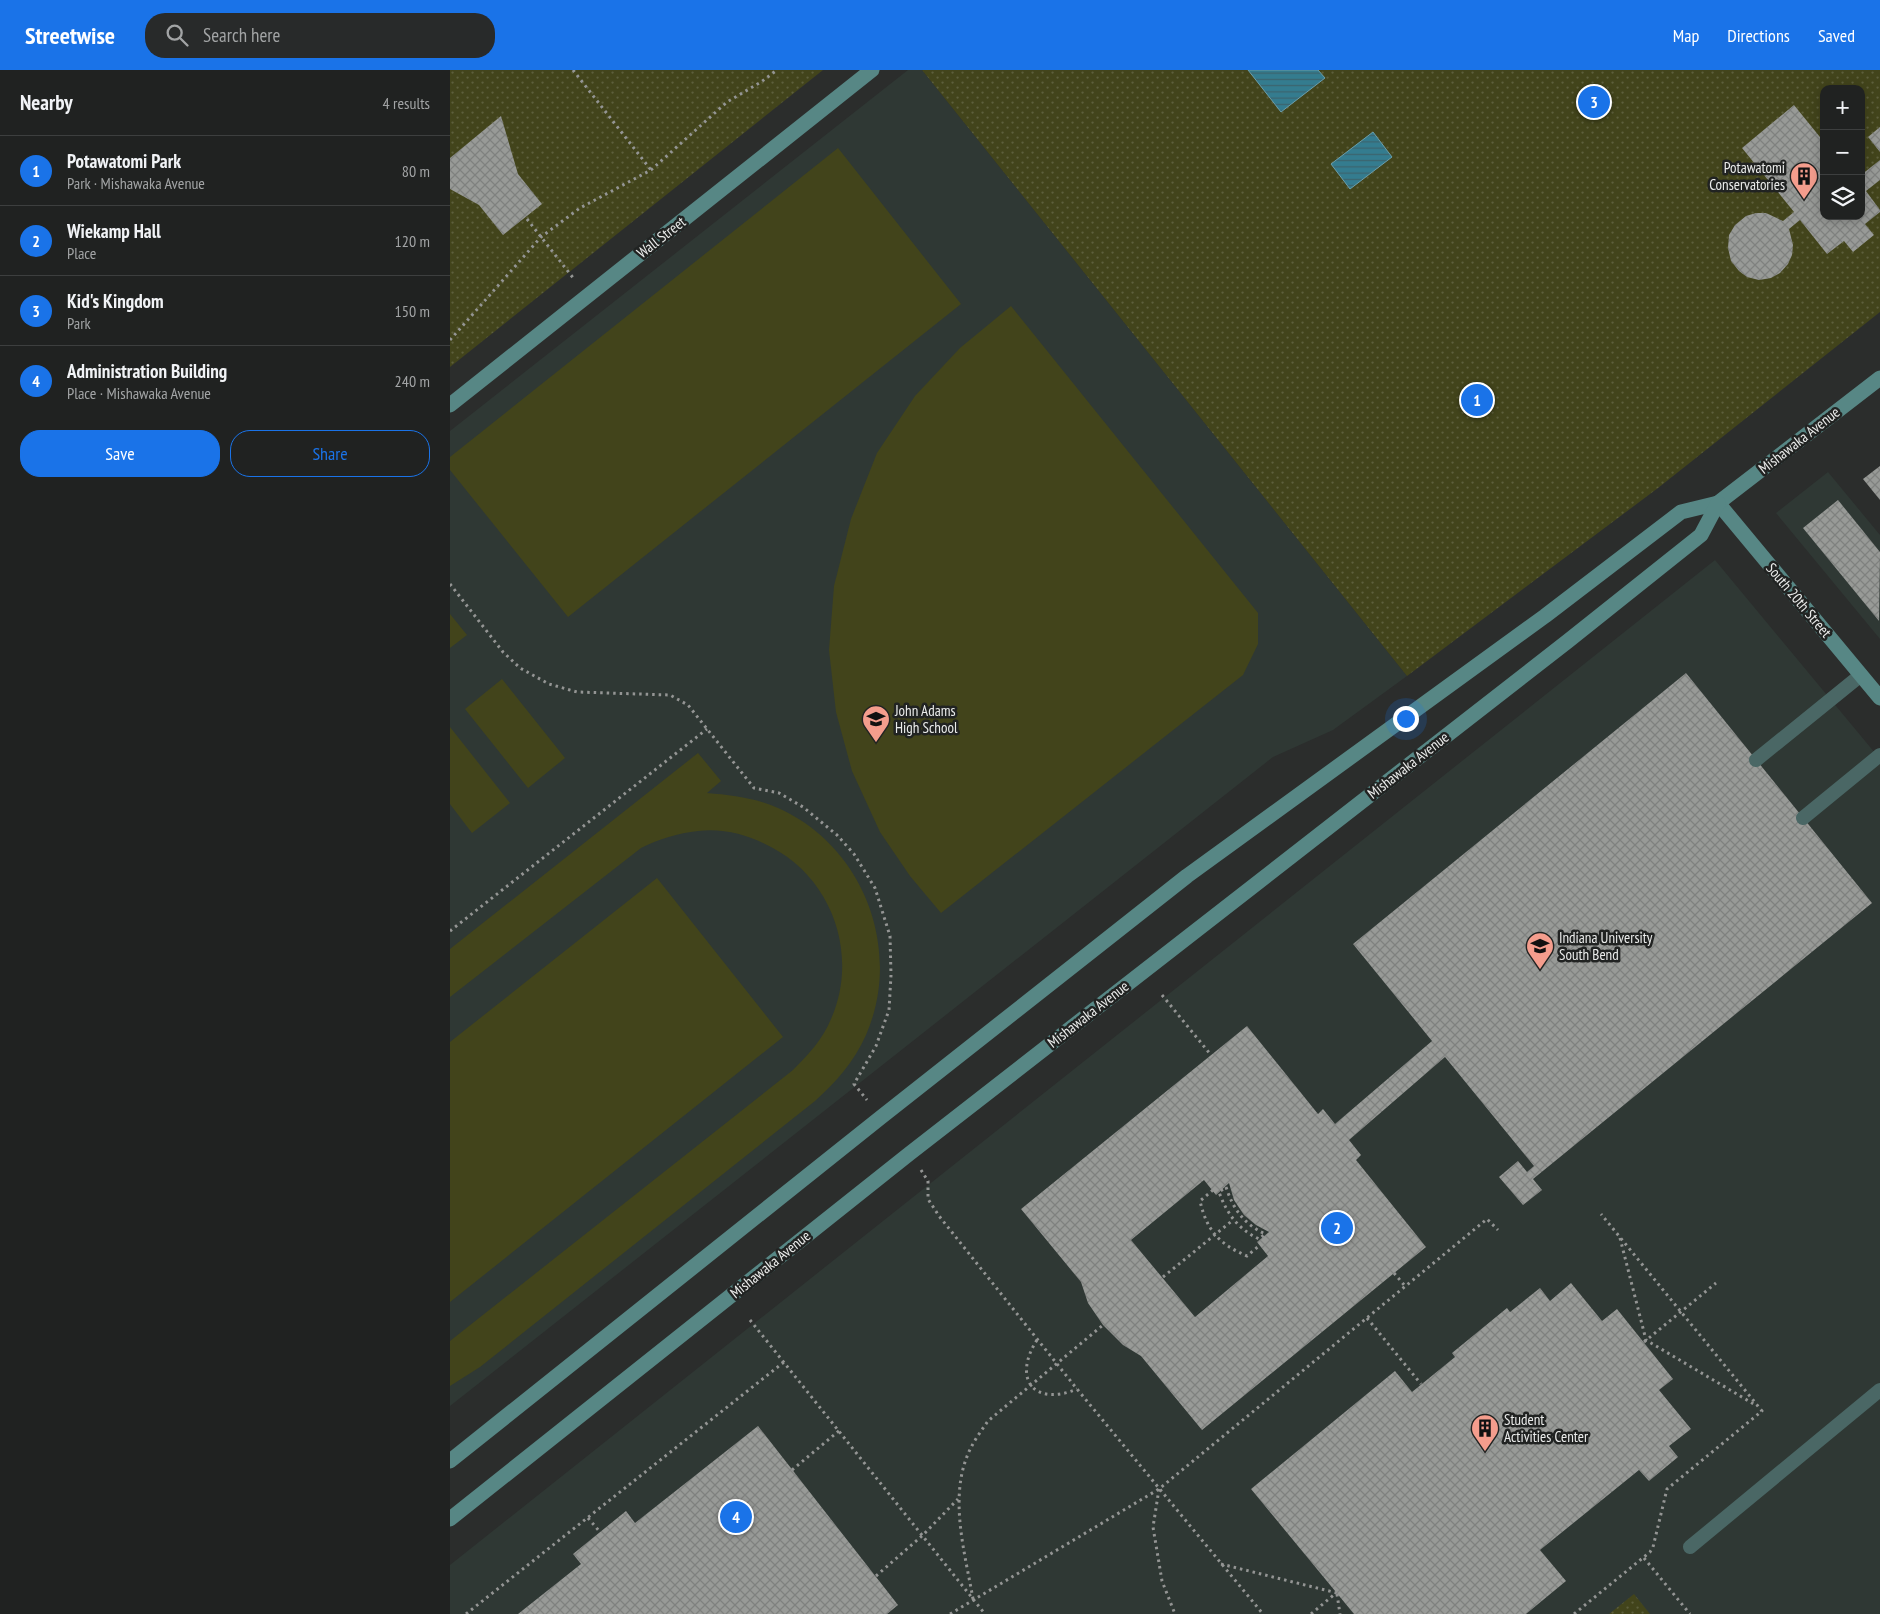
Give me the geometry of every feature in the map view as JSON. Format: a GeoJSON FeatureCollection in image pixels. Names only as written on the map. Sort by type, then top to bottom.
{"type":"FeatureCollection","features":[{"type":"Feature","properties":{"kind":"main road","name":"Wall Street"},"geometry":{"type":"LineString","coordinates":[[450,405],[872,70]]}},
{"type":"Feature","properties":{"kind":"main road","name":"Mishawaka Avenue"},"geometry":{"type":"LineString","coordinates":[[450,1461],[880,1118],[1188,876],[1537,622],[1681,512],[1718,503],[1880,378]]}},
{"type":"Feature","properties":{"kind":"main road","name":"Mishawaka Avenue"},"geometry":{"type":"LineString","coordinates":[[450,1519],[909,1154],[1553,654],[1701,535],[1718,503]]}},
{"type":"Feature","properties":{"kind":"main road","name":"South 20th Street"},"geometry":{"type":"LineString","coordinates":[[1718,503],[1880,698]]}},
{"type":"Feature","properties":{"kind":"lane"},"geometry":{"type":"LineString","coordinates":[[1756,760],[1861,675]]}},
{"type":"Feature","properties":{"kind":"lane"},"geometry":{"type":"LineString","coordinates":[[1803,818],[1880,755]]}},
{"type":"Feature","properties":{"kind":"lane"},"geometry":{"type":"LineString","coordinates":[[1690,1547],[1880,1390]]}},
{"type":"Feature","properties":{"kind":"path"},"geometry":{"type":"LineString","coordinates":[[573,70],[651,170]]}},
{"type":"Feature","properties":{"kind":"path"},"geometry":{"type":"LineString","coordinates":[[450,340],[541,237],[580,208],[651,170],[727,102],[777,70]]}},
{"type":"Feature","properties":{"kind":"path"},"geometry":{"type":"LineString","coordinates":[[527,218],[588,296]]}},
{"type":"Feature","properties":{"kind":"path"},"geometry":{"type":"LineString","coordinates":[[450,584],[503,652],[520,668],[549,684],[577,692],[670,695],[688,705],[754,788],[779,793],[804,807],[837,835],[854,854],[875,888],[890,936],[891,975],[889,1010],[876,1046],[854,1084],[867,1101]]}},
{"type":"Feature","properties":{"kind":"path"},"geometry":{"type":"LineString","coordinates":[[450,931],[708,729]]}},
{"type":"Feature","properties":{"kind":"path"},"geometry":{"type":"LineString","coordinates":[[1162,995],[1211,1055]]}},
{"type":"Feature","properties":{"kind":"path"},"geometry":{"type":"LineString","coordinates":[[922,1172],[928,1180],[928,1199],[939,1216],[1077,1390],[1263,1614]]}},
{"type":"Feature","properties":{"kind":"path"},"geometry":{"type":"LineString","coordinates":[[1226,1187],[1232,1206],[1250,1225],[1265,1234],[1259,1239],[1241,1229],[1233,1220],[1225,1209],[1219,1192],[1226,1187]]}},
{"type":"Feature","properties":{"kind":"path"},"geometry":{"type":"LineString","coordinates":[[1213,1190],[1200,1201],[1206,1220],[1215,1235],[1226,1245],[1247,1256],[1260,1245]]}},
{"type":"Feature","properties":{"kind":"path"},"geometry":{"type":"LineString","coordinates":[[1574,1614],[1644,1558],[1653,1547],[1666,1490],[1762,1411],[1601,1214]]}},
{"type":"Feature","properties":{"kind":"path"},"geometry":{"type":"LineString","coordinates":[[950,1614],[1159,1490],[1487,1219],[1498,1230]]}},
{"type":"Feature","properties":{"kind":"path"},"geometry":{"type":"LineString","coordinates":[[1163,1277],[1233,1220]]}},
{"type":"Feature","properties":{"kind":"path"},"geometry":{"type":"LineString","coordinates":[[1620,1237],[1645,1341],[1759,1407]]}},
{"type":"Feature","properties":{"kind":"path"},"geometry":{"type":"LineString","coordinates":[[1394,1273],[1405,1286]]}},
{"type":"Feature","properties":{"kind":"path"},"geometry":{"type":"LineString","coordinates":[[1645,1341],[1716,1283]]}},
{"type":"Feature","properties":{"kind":"path"},"geometry":{"type":"LineString","coordinates":[[1367,1318],[1422,1384]]}},
{"type":"Feature","properties":{"kind":"path"},"geometry":{"type":"LineString","coordinates":[[750,1320],[840,1430],[985,1614]]}},
{"type":"Feature","properties":{"kind":"path"},"geometry":{"type":"LineString","coordinates":[[973,1600],[963,1545],[959,1498],[967,1454],[976,1437],[988,1421],[1030,1384],[1103,1326]]}},
{"type":"Feature","properties":{"kind":"path"},"geometry":{"type":"LineString","coordinates":[[1037,1340],[1026,1363],[1026,1377],[1030,1384],[1048,1394],[1063,1394],[1077,1390]]}},
{"type":"Feature","properties":{"kind":"path"},"geometry":{"type":"LineString","coordinates":[[466,1614],[784,1362]]}},
{"type":"Feature","properties":{"kind":"path"},"geometry":{"type":"LineString","coordinates":[[792,1470],[840,1430]]}},
{"type":"Feature","properties":{"kind":"path"},"geometry":{"type":"LineString","coordinates":[[1159,1490],[1153,1527],[1162,1582],[1175,1614]]}},
{"type":"Feature","properties":{"kind":"path"},"geometry":{"type":"LineString","coordinates":[[876,1576],[923,1535],[959,1498]]}},
{"type":"Feature","properties":{"kind":"path"},"geometry":{"type":"LineString","coordinates":[[588,1518],[600,1532]]}},
{"type":"Feature","properties":{"kind":"path"},"geometry":{"type":"LineString","coordinates":[[1644,1558],[1690,1614]]}},
{"type":"Feature","properties":{"kind":"path"},"geometry":{"type":"LineString","coordinates":[[1221,1564],[1337,1593]]}},
{"type":"Feature","properties":{"kind":"path"},"geometry":{"type":"LineString","coordinates":[[1311,1614],[1337,1593]]}},
{"type":"Feature","properties":{"kind":"path"},"geometry":{"type":"LineString","coordinates":[[1337,1593],[1340,1614]]}},
{"type":"Feature","properties":{"kind":"shaded area","name":"John Adams High School"},"geometry":{"type":"Polygon","coordinates":[[[908,70],[922,70],[1407,676],[1333,730],[1273,757],[450,1406],[450,431],[908,70]]]}},
{"type":"Feature","properties":{"kind":"shaded area"},"geometry":{"type":"Polygon","coordinates":[[[1828,472],[1880,535],[1880,639],[1776,513],[1828,472]]]}},
{"type":"Feature","properties":{"kind":"shaded area","name":"Indiana University South Bend"},"geometry":{"type":"Polygon","coordinates":[[[1715,560],[1880,759],[1880,1614],[450,1614],[450,1565],[1715,560]]]}},
{"type":"Feature","properties":{"kind":"green space"},"geometry":{"type":"Polygon","coordinates":[[[450,70],[823,70],[450,367],[450,70]]]}},
{"type":"Feature","properties":{"kind":"green space"},"geometry":{"type":"Polygon","coordinates":[[[922,70],[1880,70],[1880,312],[1658,488],[1407,676],[922,70]]]}},
{"type":"Feature","properties":{"kind":"green space"},"geometry":{"type":"Polygon","coordinates":[[[838,148],[961,304],[568,617],[450,470],[450,457],[838,148]]]}},
{"type":"Feature","properties":{"kind":"green space"},"geometry":{"type":"Polygon","coordinates":[[[1011,306],[1258,613],[1258,644],[1243,675],[941,913],[910,876],[880,832],[852,771],[836,712],[829,650],[834,586],[851,519],[877,453],[915,396],[960,348],[1011,306]]]}},
{"type":"Feature","properties":{"kind":"green space"},"geometry":{"type":"Polygon","coordinates":[[[450,614],[467,635],[450,648],[450,614]]]}},
{"type":"Feature","properties":{"kind":"green space"},"geometry":{"type":"Polygon","coordinates":[[[502,679],[565,758],[528,788],[465,709],[502,679]]]}},
{"type":"Feature","properties":{"kind":"green space"},"geometry":{"type":"Polygon","coordinates":[[[450,727],[510,803],[472,833],[450,804],[450,727]]]}},
{"type":"Feature","properties":{"kind":"green space"},"geometry":{"type":"Polygon","coordinates":[[[698,753],[721,781],[707,793],[752,799],[778,808],[808,825],[833,848],[853,874],[868,904],[877,936],[880,969],[876,1002],[866,1035],[844,1071],[815,1101],[480,1367],[450,1386],[450,1341],[793,1070],[810,1053],[831,1019],[839,995],[842,970],[841,945],[835,921],[825,899],[793,861],[771,847],[745,836],[708,830],[676,835],[641,848],[450,997],[450,949],[698,753]]]}},
{"type":"Feature","properties":{"kind":"green space"},"geometry":{"type":"Polygon","coordinates":[[[657,878],[783,1037],[450,1302],[450,1042],[657,878]]]}},
{"type":"Feature","properties":{"kind":"green space"},"geometry":{"type":"Polygon","coordinates":[[[1634,1594],[1650,1614],[1609,1614],[1634,1594]]]}},
{"type":"Feature","properties":{"kind":"water"},"geometry":{"type":"Polygon","coordinates":[[[1248,70],[1318,70],[1325,78],[1281,112],[1248,70]]]}},
{"type":"Feature","properties":{"kind":"water"},"geometry":{"type":"Polygon","coordinates":[[[1373,132],[1392,157],[1350,189],[1331,164],[1373,132]]]}},
{"type":"Feature","properties":{"kind":"building","name":"Potawatomi Conservatories"},"geometry":{"type":"Polygon","coordinates":[[[1794,105],[1820,137],[1820,220],[1865,220],[1865,172],[1880,160],[1880,180],[1866,191],[1880,210],[1865,224],[1874,235],[1853,252],[1844,241],[1827,254],[1800,220],[1789,229],[1793,245],[1792,255],[1788,264],[1780,273],[1771,278],[1759,280],[1747,277],[1731,261],[1728,248],[1729,235],[1735,225],[1746,216],[1756,213],[1766,213],[1783,221],[1794,212],[1742,148],[1794,105]]]}},
{"type":"Feature","properties":{"kind":"building"},"geometry":{"type":"Polygon","coordinates":[[[501,116],[518,174],[542,204],[503,235],[479,205],[450,189],[450,158],[501,116]]]}},
{"type":"Feature","properties":{"kind":"building"},"geometry":{"type":"Polygon","coordinates":[[[1880,127],[1880,152],[1868,137],[1880,127]]]}},
{"type":"Feature","properties":{"kind":"building"},"geometry":{"type":"Polygon","coordinates":[[[1880,466],[1880,500],[1863,479],[1880,466]]]}},
{"type":"Feature","properties":{"kind":"building"},"geometry":{"type":"Polygon","coordinates":[[[1838,500],[1880,552],[1879,621],[1803,528],[1838,500]]]}},
{"type":"Feature","properties":{"kind":"building"},"geometry":{"type":"Polygon","coordinates":[[[1686,673],[1872,903],[1533,1179],[1542,1190],[1523,1205],[1499,1177],[1518,1161],[1527,1172],[1534,1166],[1445,1057],[1349,1140],[1361,1155],[1356,1160],[1426,1247],[1202,1430],[1141,1356],[1123,1345],[1103,1325],[1088,1303],[1081,1282],[1021,1209],[1247,1026],[1318,1114],[1323,1109],[1335,1124],[1432,1041],[1353,944],[1686,673]],[[1204,1180],[1131,1240],[1195,1317],[1268,1256],[1257,1242],[1269,1232],[1256,1225],[1244,1215],[1234,1200],[1229,1183],[1216,1195],[1204,1180]]]}},
{"type":"Feature","properties":{"kind":"building","name":"Student Activities Center"},"geometry":{"type":"Polygon","coordinates":[[[1571,1283],[1602,1321],[1617,1309],[1673,1379],[1659,1390],[1691,1429],[1669,1446],[1678,1457],[1649,1481],[1639,1470],[1540,1550],[1566,1581],[1526,1614],[1354,1614],[1251,1489],[1395,1371],[1412,1392],[1455,1357],[1452,1353],[1507,1308],[1510,1312],[1540,1288],[1550,1301],[1571,1283]]]}},
{"type":"Feature","properties":{"kind":"building"},"geometry":{"type":"Polygon","coordinates":[[[758,1426],[898,1605],[887,1614],[518,1614],[581,1564],[573,1554],[626,1511],[635,1523],[758,1426]]]}},
{"type":"Feature","properties":{"kind":"place","name":"Kid's Kingdom"},"geometry":{"type":"Point","coordinates":[1594,102]}},
{"type":"Feature","properties":{"kind":"place","name":"Potawatomi Conservatories"},"geometry":{"type":"Point","coordinates":[1804,200]}},
{"type":"Feature","properties":{"kind":"place","name":"Potawatomi Park"},"geometry":{"type":"Point","coordinates":[1477,400]}},
{"type":"Feature","properties":{"kind":"place","name":"John Adams High School"},"geometry":{"type":"Point","coordinates":[876,743]}},
{"type":"Feature","properties":{"kind":"place","name":"Indiana University South Bend"},"geometry":{"type":"Point","coordinates":[1540,970]}},
{"type":"Feature","properties":{"kind":"place","name":"Wiekamp Hall"},"geometry":{"type":"Point","coordinates":[1337,1228]}},
{"type":"Feature","properties":{"kind":"place","name":"Student Activities Center"},"geometry":{"type":"Point","coordinates":[1485,1452]}},
{"type":"Feature","properties":{"kind":"place","name":"Administration Building"},"geometry":{"type":"Point","coordinates":[736,1517]}}]}
